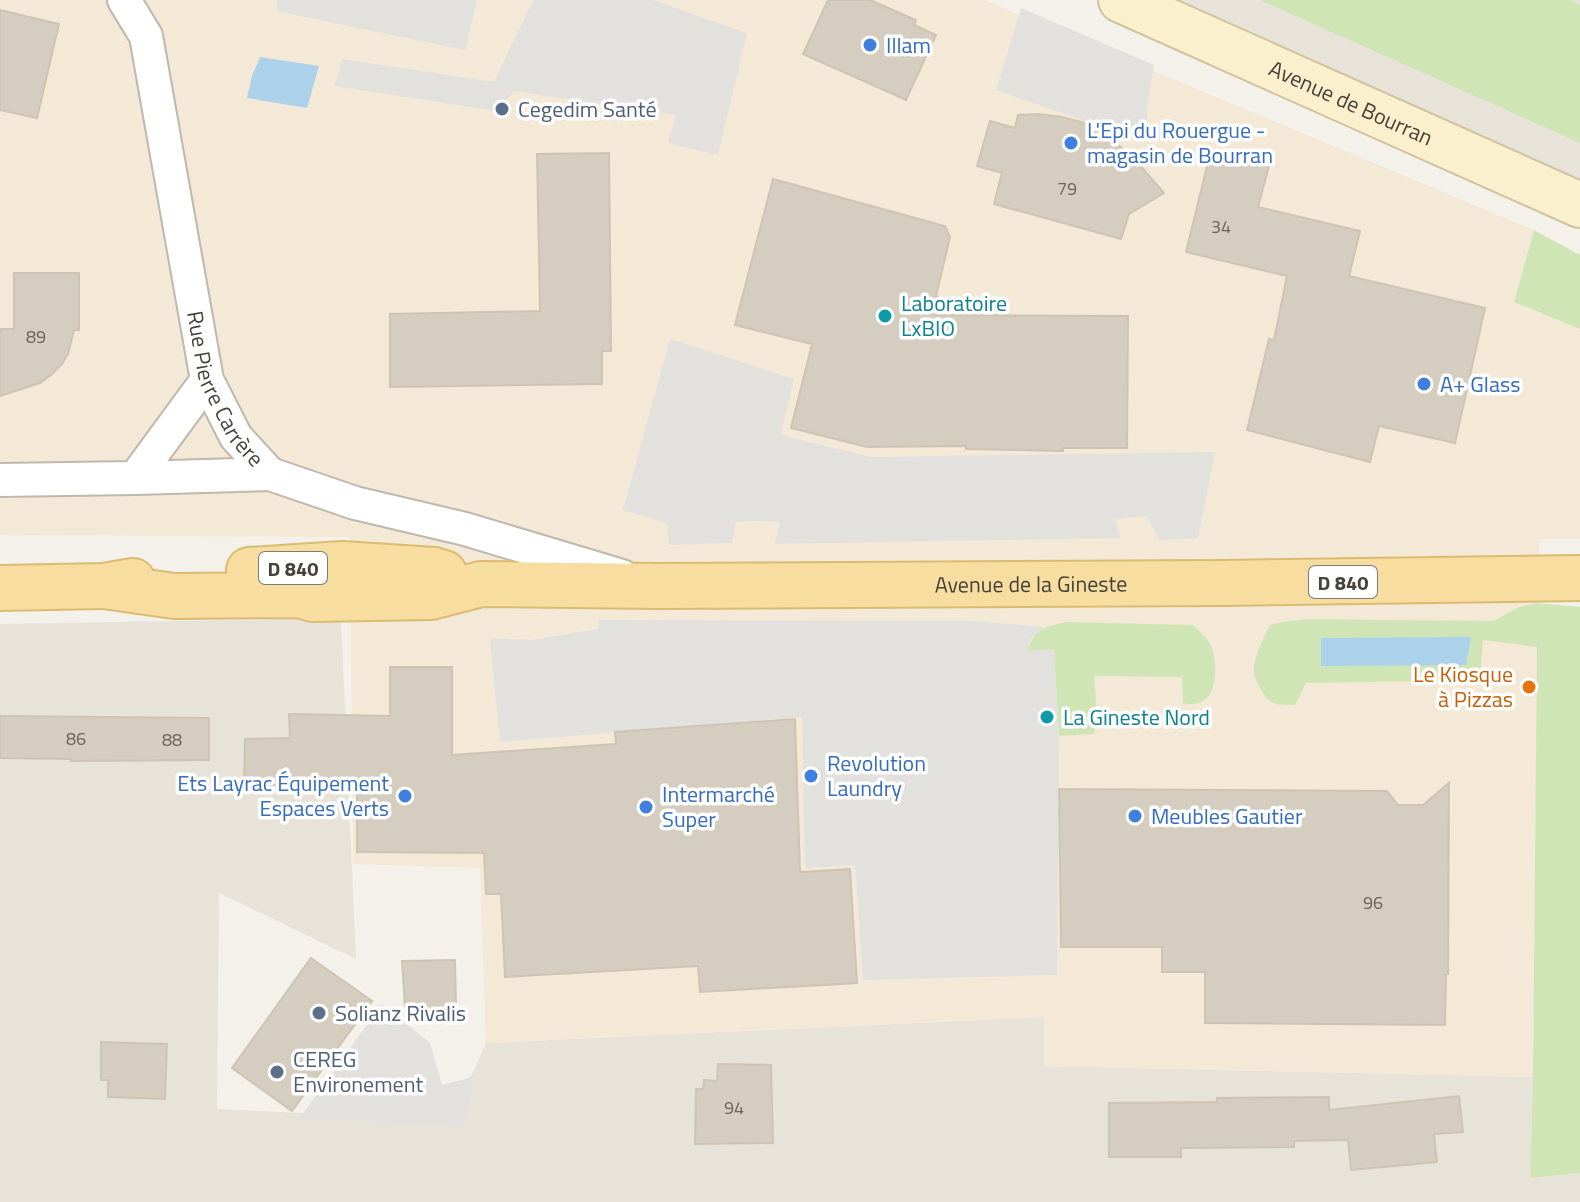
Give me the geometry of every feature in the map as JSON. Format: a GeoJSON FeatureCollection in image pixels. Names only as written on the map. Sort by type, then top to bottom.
{"type":"FeatureCollection","features":[{"type":"Feature","properties":{"kind":"main road","name":"Avenue de Bourran"},"geometry":{"type":"LineString","coordinates":[[1121,0],[1580,205]]}},
{"type":"Feature","properties":{"kind":"main road","name":"Avenue de la Gineste"},"geometry":{"type":"LineString","coordinates":[[0,588],[104,586],[174,596],[299,595],[313,599],[431,597],[481,584],[1208,583],[1580,578]]}},
{"type":"Feature","properties":{"kind":"street","name":"Rue Pierre Carrère"},"geometry":{"type":"LineString","coordinates":[[124,0],[146,36],[207,380],[236,437],[270,474],[355,503],[465,529],[656,586]]}},
{"type":"Feature","properties":{"kind":"street"},"geometry":{"type":"LineString","coordinates":[[135,478],[207,380]]}},
{"type":"Feature","properties":{"kind":"street"},"geometry":{"type":"LineString","coordinates":[[0,480],[270,474]]}},
{"type":"Feature","properties":{"kind":"shaded area"},"geometry":{"type":"Polygon","coordinates":[[[0,0],[984,0],[1534,230],[1514,302],[1580,329],[1580,539],[1539,539],[1533,1077],[1044,1066],[1044,1017],[486,1043],[480,868],[353,864],[350,537],[0,535],[0,0]]]}},
{"type":"Feature","properties":{"kind":"shaded area"},"geometry":{"type":"Polygon","coordinates":[[[278,0],[477,0],[465,50],[276,11],[278,0]]]}},
{"type":"Feature","properties":{"kind":"shaded area"},"geometry":{"type":"Polygon","coordinates":[[[533,0],[653,0],[747,33],[718,155],[668,143],[676,115],[514,91],[497,111],[335,86],[342,59],[494,82],[533,0]]]}},
{"type":"Feature","properties":{"kind":"shaded area"},"geometry":{"type":"Polygon","coordinates":[[[1152,0],[1580,0],[1580,183],[1152,0]]]}},
{"type":"Feature","properties":{"kind":"shaded area"},"geometry":{"type":"Polygon","coordinates":[[[1021,8],[1154,65],[1147,106],[1146,142],[996,90],[1021,8]]]}},
{"type":"Feature","properties":{"kind":"shaded area"},"geometry":{"type":"Polygon","coordinates":[[[670,339],[794,379],[781,435],[871,457],[1215,452],[1198,538],[1159,540],[1147,516],[1115,519],[1121,538],[775,544],[780,522],[756,521],[736,522],[732,543],[669,545],[667,523],[623,510],[670,339]]]}},
{"type":"Feature","properties":{"kind":"shaded area"},"geometry":{"type":"Polygon","coordinates":[[[341,618],[356,959],[219,893],[217,1109],[452,1120],[486,1043],[1045,1017],[1045,1066],[1533,1077],[1530,1178],[1580,1173],[1580,1202],[0,1202],[0,624],[341,618]]]}},
{"type":"Feature","properties":{"kind":"shaded area"},"geometry":{"type":"Polygon","coordinates":[[[599,620],[977,621],[1044,627],[1031,639],[1028,651],[1054,649],[1059,736],[1057,975],[863,980],[855,865],[805,868],[802,717],[500,742],[490,638],[531,640],[598,629],[599,620]]]}},
{"type":"Feature","properties":{"kind":"shaded area"},"geometry":{"type":"Polygon","coordinates":[[[382,1004],[430,1043],[442,1085],[472,1077],[472,1094],[463,1126],[299,1119],[382,1004]]]}},
{"type":"Feature","properties":{"kind":"green space"},"geometry":{"type":"Polygon","coordinates":[[[1260,0],[1570,0],[1580,5],[1580,143],[1260,0]]]}},
{"type":"Feature","properties":{"kind":"green space"},"geometry":{"type":"Polygon","coordinates":[[[1534,230],[1580,255],[1580,329],[1514,302],[1534,230]]]}},
{"type":"Feature","properties":{"kind":"green space"},"geometry":{"type":"Polygon","coordinates":[[[1538,603],[1580,607],[1580,1173],[1530,1178],[1537,647],[1483,640],[1480,680],[1306,683],[1295,705],[1269,700],[1262,692],[1254,668],[1270,625],[1282,622],[1307,619],[1494,621],[1519,607],[1538,603]]]}},
{"type":"Feature","properties":{"kind":"green space"},"geometry":{"type":"Polygon","coordinates":[[[1066,622],[1193,625],[1208,641],[1213,654],[1215,675],[1210,694],[1195,704],[1183,703],[1182,677],[1094,676],[1097,714],[1094,734],[1059,736],[1054,650],[1028,651],[1037,633],[1066,622]]]}},
{"type":"Feature","properties":{"kind":"water"},"geometry":{"type":"Polygon","coordinates":[[[260,57],[319,66],[307,108],[247,98],[260,57]]]}},
{"type":"Feature","properties":{"kind":"water"},"geometry":{"type":"Polygon","coordinates":[[[1471,637],[1466,665],[1321,666],[1321,638],[1471,637]]]}},
{"type":"Feature","properties":{"kind":"building","name":"Illam"},"geometry":{"type":"Polygon","coordinates":[[[828,0],[870,0],[916,20],[914,25],[936,35],[906,100],[803,54],[828,0]]]}},
{"type":"Feature","properties":{"kind":"building"},"geometry":{"type":"Polygon","coordinates":[[[0,10],[59,24],[37,118],[0,110],[0,10]]]}},
{"type":"Feature","properties":{"kind":"building"},"geometry":{"type":"Polygon","coordinates":[[[1039,114],[1081,122],[1102,132],[1132,156],[1164,193],[1129,214],[1121,239],[994,204],[1002,173],[977,166],[990,121],[1015,128],[1018,115],[1039,114]]]}},
{"type":"Feature","properties":{"kind":"building"},"geometry":{"type":"Polygon","coordinates":[[[1211,150],[1269,166],[1258,207],[1360,231],[1349,276],[1485,308],[1455,443],[1379,426],[1370,462],[1247,430],[1269,339],[1274,340],[1287,276],[1186,252],[1211,150]]]}},
{"type":"Feature","properties":{"kind":"building"},"geometry":{"type":"Polygon","coordinates":[[[609,153],[611,351],[602,351],[602,384],[390,387],[390,314],[540,311],[537,154],[609,153]]]}},
{"type":"Feature","properties":{"kind":"building","name":"Laboratoire LxBIO"},"geometry":{"type":"Polygon","coordinates":[[[773,179],[945,226],[950,237],[936,296],[941,298],[937,315],[1128,316],[1127,448],[1063,448],[1063,451],[966,449],[966,446],[867,447],[791,428],[812,344],[735,325],[773,179]]]}},
{"type":"Feature","properties":{"kind":"building"},"geometry":{"type":"Polygon","coordinates":[[[14,273],[79,273],[79,330],[74,330],[68,354],[51,375],[40,383],[0,396],[0,329],[14,329],[14,273]]]}},
{"type":"Feature","properties":{"kind":"building","name":"Intermarché Super"},"geometry":{"type":"Polygon","coordinates":[[[390,667],[452,667],[452,755],[616,744],[615,732],[795,719],[800,872],[850,869],[857,983],[700,992],[698,966],[505,977],[501,894],[486,894],[484,853],[357,852],[357,782],[244,786],[245,739],[290,738],[289,714],[390,716],[390,667]]]}},
{"type":"Feature","properties":{"kind":"building"},"geometry":{"type":"Polygon","coordinates":[[[0,716],[209,718],[209,760],[0,758],[0,716]]]}},
{"type":"Feature","properties":{"kind":"building"},"geometry":{"type":"Polygon","coordinates":[[[1449,783],[1445,1025],[1205,1023],[1205,972],[1162,972],[1162,947],[1061,947],[1059,789],[1387,791],[1398,805],[1423,805],[1449,783]]]}},
{"type":"Feature","properties":{"kind":"building"},"geometry":{"type":"Polygon","coordinates":[[[311,958],[372,1001],[292,1111],[232,1068],[311,958]]]}},
{"type":"Feature","properties":{"kind":"building"},"geometry":{"type":"Polygon","coordinates":[[[455,960],[456,1009],[405,1007],[402,961],[455,960]]]}},
{"type":"Feature","properties":{"kind":"building"},"geometry":{"type":"Polygon","coordinates":[[[101,1042],[167,1044],[165,1099],[108,1097],[108,1080],[101,1080],[101,1042]]]}},
{"type":"Feature","properties":{"kind":"building"},"geometry":{"type":"Polygon","coordinates":[[[718,1064],[771,1065],[773,1143],[695,1144],[696,1089],[703,1089],[704,1080],[717,1081],[718,1064]]]}},
{"type":"Feature","properties":{"kind":"building"},"geometry":{"type":"Polygon","coordinates":[[[1459,1096],[1463,1132],[1434,1134],[1437,1162],[1351,1170],[1348,1140],[1294,1141],[1294,1147],[1181,1148],[1181,1157],[1109,1157],[1109,1103],[1329,1097],[1329,1110],[1459,1096]]]}},
{"type":"Feature","properties":{"kind":"place","name":"Illam"},"geometry":{"type":"Point","coordinates":[870,45]}},
{"type":"Feature","properties":{"kind":"place","name":"Cegedim Santé"},"geometry":{"type":"Point","coordinates":[502,109]}},
{"type":"Feature","properties":{"kind":"place","name":"L'Epi du Rouergue - magasin de Bourran"},"geometry":{"type":"Point","coordinates":[1071,143]}},
{"type":"Feature","properties":{"kind":"place","name":"Laboratoire LxBIO"},"geometry":{"type":"Point","coordinates":[885,316]}},
{"type":"Feature","properties":{"kind":"place","name":"A+ Glass"},"geometry":{"type":"Point","coordinates":[1424,384]}},
{"type":"Feature","properties":{"kind":"place","name":"Le Kiosque à Pizzas"},"geometry":{"type":"Point","coordinates":[1529,687]}},
{"type":"Feature","properties":{"kind":"place","name":"La Gineste Nord"},"geometry":{"type":"Point","coordinates":[1047,717]}},
{"type":"Feature","properties":{"kind":"place","name":"Revolution Laundry"},"geometry":{"type":"Point","coordinates":[811,776]}},
{"type":"Feature","properties":{"kind":"place","name":"Ets Layrac Équipement Espaces Verts"},"geometry":{"type":"Point","coordinates":[405,796]}},
{"type":"Feature","properties":{"kind":"place","name":"Intermarché Super"},"geometry":{"type":"Point","coordinates":[646,807]}},
{"type":"Feature","properties":{"kind":"place","name":"Meubles Gautier"},"geometry":{"type":"Point","coordinates":[1135,816]}},
{"type":"Feature","properties":{"kind":"place","name":"Solianz Rivalis"},"geometry":{"type":"Point","coordinates":[319,1013]}},
{"type":"Feature","properties":{"kind":"place","name":"CEREG Environement"},"geometry":{"type":"Point","coordinates":[277,1072]}}]}
